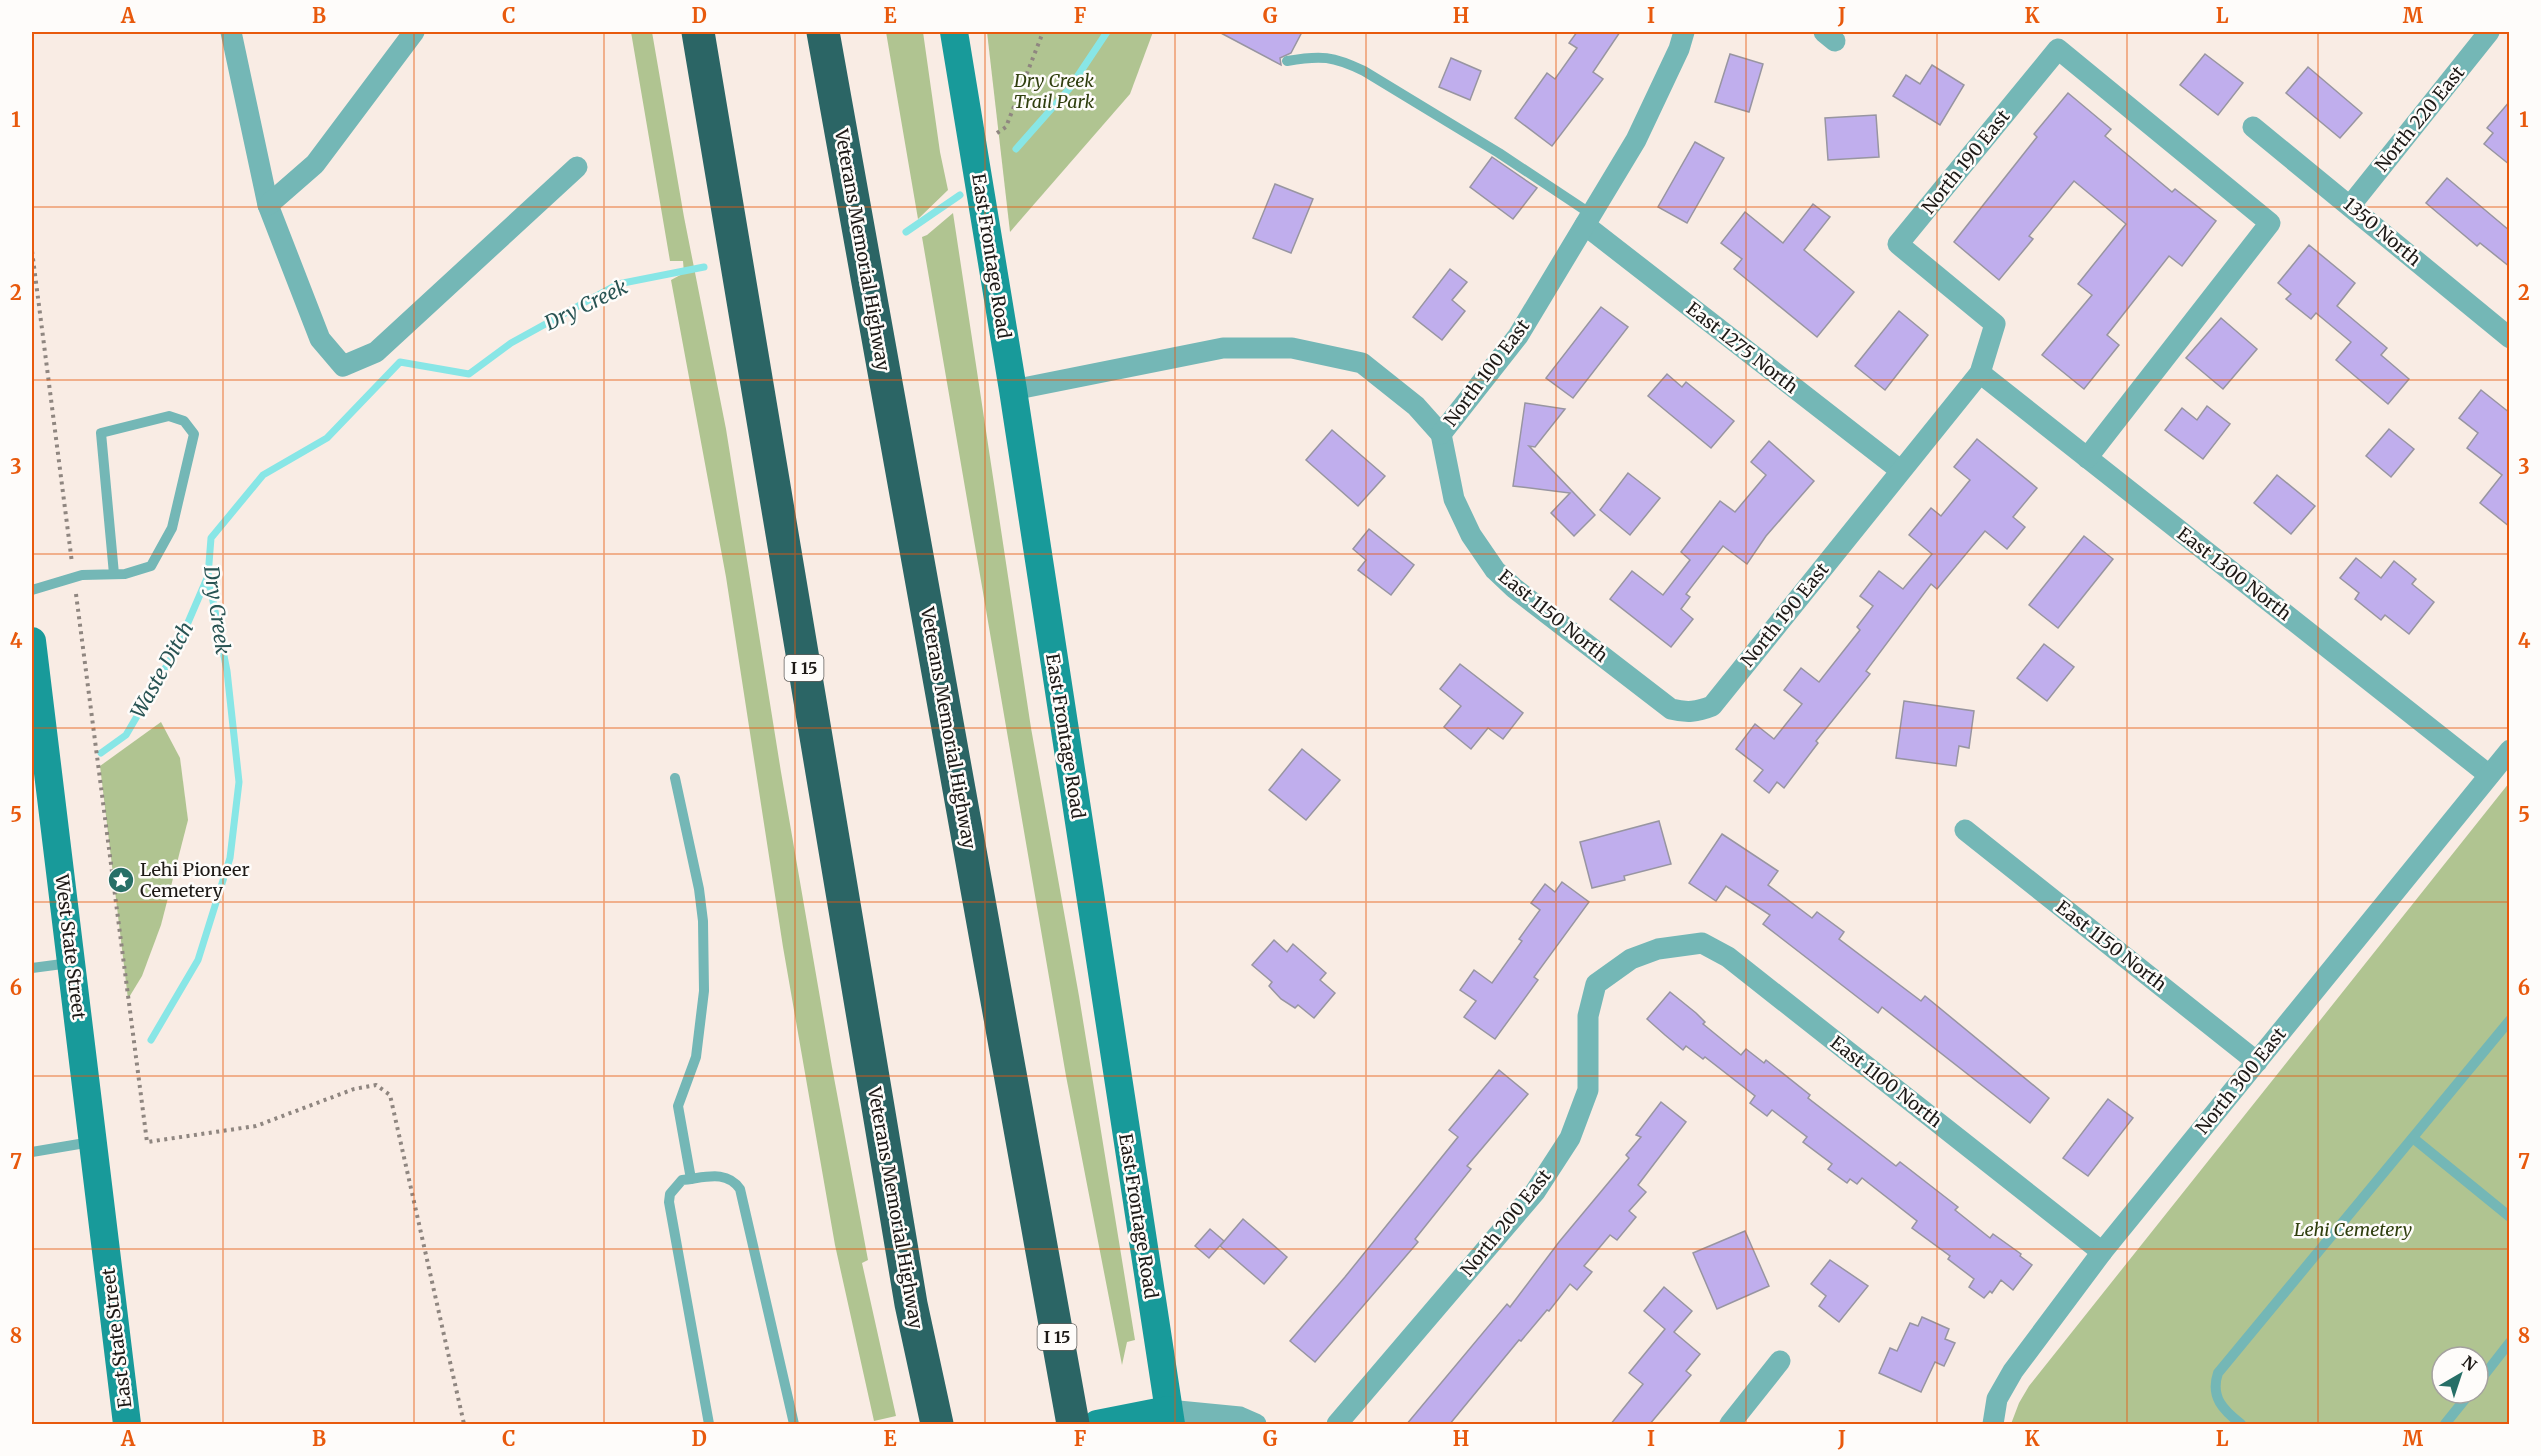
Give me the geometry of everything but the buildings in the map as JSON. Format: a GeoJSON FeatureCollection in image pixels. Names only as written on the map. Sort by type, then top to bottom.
{"type":"FeatureCollection","features":[{"type":"Feature","properties":{"kind":"highway","name":"Veterans Memorial Highway"},"geometry":{"type":"LineString","coordinates":[[698,32],[911,1304],[937,1425]]}},
{"type":"Feature","properties":{"kind":"highway","name":"Veterans Memorial Highway"},"geometry":{"type":"LineString","coordinates":[[823,32],[1073,1425]]}},
{"type":"Feature","properties":{"kind":"street"},"geometry":{"type":"LineString","coordinates":[[231,32],[268,205],[320,339],[343,366],[376,352],[577,167]]}},
{"type":"Feature","properties":{"kind":"street"},"geometry":{"type":"LineString","coordinates":[[268,205],[315,164],[414,32]]}},
{"type":"Feature","properties":{"kind":"street","name":"East Frontage Road"},"geometry":{"type":"LineString","coordinates":[[954,32],[1012,390],[1169,1417]]}},
{"type":"Feature","properties":{"kind":"street","name":"North 100 East"},"geometry":{"type":"LineString","coordinates":[[1012,390],[1223,348],[1292,348],[1362,363],[1416,406],[1441,434],[1518,336],[1636,140],[1679,49],[1684,32]]}},
{"type":"Feature","properties":{"kind":"street","name":"North 220 East"},"geometry":{"type":"LineString","coordinates":[[2350,206],[2489,32]]}},
{"type":"Feature","properties":{"kind":"street","name":"North 190 East"},"geometry":{"type":"LineString","coordinates":[[1705,709],[1712,706],[1980,373],[1995,324],[1898,244],[2058,49],[2270,223],[2087,458]]}},
{"type":"Feature","properties":{"kind":"street","name":"1350 North"},"geometry":{"type":"LineString","coordinates":[[2253,127],[2510,338]]}},
{"type":"Feature","properties":{"kind":"street","name":"East 1275 North"},"geometry":{"type":"LineString","coordinates":[[1588,220],[1900,470]]}},
{"type":"Feature","properties":{"kind":"street","name":"East 1300 North"},"geometry":{"type":"LineString","coordinates":[[1980,373],[2489,776]]}},
{"type":"Feature","properties":{"kind":"street","name":"East 1150 North"},"geometry":{"type":"LineString","coordinates":[[1441,434],[1454,499],[1471,536],[1495,570],[1514,588],[1671,709],[1690,713],[1705,709]]}},
{"type":"Feature","properties":{"kind":"street","name":"West State Street"},"geometry":{"type":"LineString","coordinates":[[32,641],[107,1252]]}},
{"type":"Feature","properties":{"kind":"street","name":"North 300 East"},"geometry":{"type":"LineString","coordinates":[[1992,1425],[1998,1399],[2013,1371],[2102,1252],[2510,750]]}},
{"type":"Feature","properties":{"kind":"street","name":"East 1150 North"},"geometry":{"type":"LineString","coordinates":[[1965,830],[2257,1062]]}},
{"type":"Feature","properties":{"kind":"street","name":"East 1100 North"},"geometry":{"type":"LineString","coordinates":[[1658,949],[1702,943],[1728,957],[2102,1252]]}},
{"type":"Feature","properties":{"kind":"street","name":"North 200 East"},"geometry":{"type":"LineString","coordinates":[[1337,1425],[1535,1192],[1570,1138],[1587,1090],[1588,1016],[1596,984],[1631,959],[1658,949]]}},
{"type":"Feature","properties":{"kind":"street","name":"East State Street"},"geometry":{"type":"LineString","coordinates":[[107,1252],[127,1425]]}},
{"type":"Feature","properties":{"kind":"street"},"geometry":{"type":"LineString","coordinates":[[1730,1425],[1780,1361]]}},
{"type":"Feature","properties":{"kind":"street"},"geometry":{"type":"LineString","coordinates":[[1097,1425],[1169,1417],[1240,1417],[1256,1425]]}},
{"type":"Feature","properties":{"kind":"lane"},"geometry":{"type":"LineString","coordinates":[[1287,61],[1316,56],[1342,60],[1364,71],[1500,153],[1588,220]]}},
{"type":"Feature","properties":{"kind":"lane"},"geometry":{"type":"LineString","coordinates":[[32,590],[82,575],[125,574],[151,566],[172,528],[194,434],[183,421],[169,416],[101,433],[114,574]]}},
{"type":"Feature","properties":{"kind":"lane"},"geometry":{"type":"LineString","coordinates":[[675,778],[699,889],[703,921],[704,991],[696,1057],[678,1106],[691,1179]]}},
{"type":"Feature","properties":{"kind":"lane"},"geometry":{"type":"LineString","coordinates":[[32,969],[72,963]]}},
{"type":"Feature","properties":{"kind":"lane"},"geometry":{"type":"LineString","coordinates":[[2241,1425],[2217,1400],[2214,1385],[2218,1373],[2510,1020]]}},
{"type":"Feature","properties":{"kind":"lane"},"geometry":{"type":"LineString","coordinates":[[2413,1138],[2510,1217]]}},
{"type":"Feature","properties":{"kind":"lane"},"geometry":{"type":"LineString","coordinates":[[32,1152],[94,1141]]}},
{"type":"Feature","properties":{"kind":"lane"},"geometry":{"type":"LineString","coordinates":[[709,1425],[669,1202],[670,1194],[682,1180],[724,1176],[735,1182],[740,1189],[794,1425]]}},
{"type":"Feature","properties":{"kind":"lane"},"geometry":{"type":"LineString","coordinates":[[2490,1368],[2510,1342]]}},
{"type":"Feature","properties":{"kind":"lane"},"geometry":{"type":"LineString","coordinates":[[2445,1425],[2461,1405]]}},
{"type":"Feature","properties":{"kind":"path"},"geometry":{"type":"LineString","coordinates":[[990,137],[1006,127],[1043,32]]}},
{"type":"Feature","properties":{"kind":"path"},"geometry":{"type":"LineString","coordinates":[[32,251],[147,1142],[256,1126],[354,1089],[376,1085],[390,1095],[464,1425]]}},
{"type":"Feature","properties":{"kind":"green space"},"geometry":{"type":"Polygon","coordinates":[[[631,32],[652,32],[684,217],[726,429],[781,772],[868,1260],[862,1263],[896,1416],[874,1421],[835,1245],[783,947],[726,577],[671,280],[684,273],[683,261],[670,261],[631,32]]]}},
{"type":"Feature","properties":{"kind":"green space"},"geometry":{"type":"Polygon","coordinates":[[[886,32],[923,32],[940,152],[948,190],[918,219],[886,32]]]}},
{"type":"Feature","properties":{"kind":"green space","name":"Dry Creek Trail Park"},"geometry":{"type":"Polygon","coordinates":[[[987,32],[1153,32],[1130,94],[1010,232],[987,32]]]}},
{"type":"Feature","properties":{"kind":"green space"},"geometry":{"type":"Polygon","coordinates":[[[953,213],[1031,728],[1079,996],[1135,1340],[1127,1342],[1122,1365],[1066,1076],[922,237],[953,213]]]}},
{"type":"Feature","properties":{"kind":"green space"},"geometry":{"type":"Polygon","coordinates":[[[161,722],[180,758],[188,820],[161,925],[142,976],[128,999],[100,766],[161,722]]]}},
{"type":"Feature","properties":{"kind":"green space","name":"Lehi Cemetery"},"geometry":{"type":"Polygon","coordinates":[[[2509,783],[2509,1424],[2011,1424],[2029,1386],[2509,783]]]}},
{"type":"Feature","properties":{"kind":"waterway","name":"Dry Creek"},"geometry":{"type":"LineString","coordinates":[[1016,149],[1069,89],[1107,32]]}},
{"type":"Feature","properties":{"kind":"waterway","name":"Dry Creek"},"geometry":{"type":"LineString","coordinates":[[906,232],[960,195]]}},
{"type":"Feature","properties":{"kind":"waterway","name":"Dry Creek"},"geometry":{"type":"LineString","coordinates":[[151,1040],[198,960],[230,858],[239,782],[227,671],[208,576],[211,538],[263,475],[327,438],[400,362],[469,374],[511,343],[618,284],[704,267]]}},
{"type":"Feature","properties":{"kind":"waterway","name":"Waste Ditch"},"geometry":{"type":"LineString","coordinates":[[101,753],[126,735],[177,648],[208,576]]}},
{"type":"Feature","properties":{"kind":"place","name":"Lehi Pioneer Cemetery"},"geometry":{"type":"Point","coordinates":[121,880]}}]}
